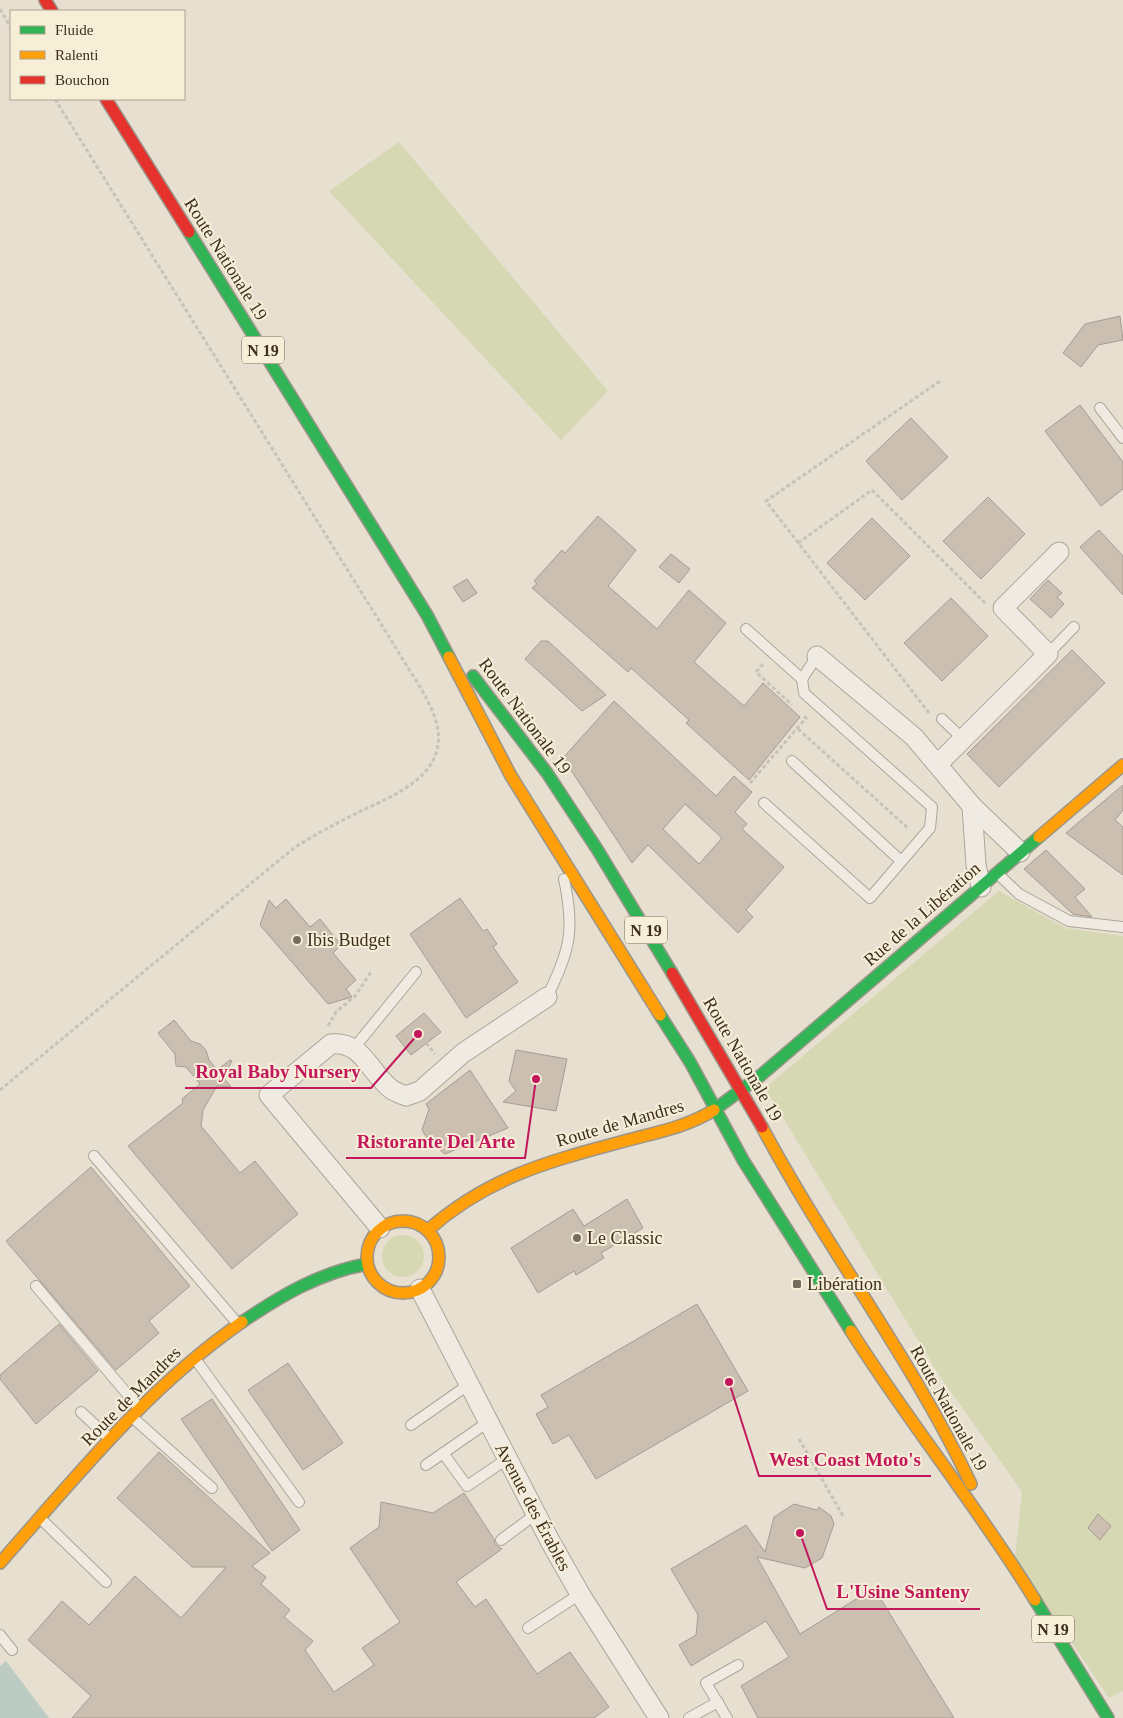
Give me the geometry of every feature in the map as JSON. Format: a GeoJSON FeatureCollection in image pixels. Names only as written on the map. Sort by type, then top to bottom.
{"type":"FeatureCollection","features":[{"type":"Feature","properties":{"kind":"main road","name":"Route Nationale 19"},"geometry":{"type":"LineString","coordinates":[[107,100],[427,615],[511,776],[690,1062],[743,1160],[858,1341],[927,1445],[998,1540],[1108,1718]]}},
{"type":"Feature","properties":{"kind":"main road","name":"Route Nationale 19"},"geometry":{"type":"LineString","coordinates":[[427,615],[547,774],[597,848],[742,1089],[774,1149],[948,1435],[998,1540]]}},
{"type":"Feature","properties":{"kind":"main road","name":"Rue de la Libération"},"geometry":{"type":"LineString","coordinates":[[742,1089],[1123,765]]}},
{"type":"Feature","properties":{"kind":"main road","name":"Route de Mandres"},"geometry":{"type":"LineString","coordinates":[[428,1230],[462,1200],[501,1179],[538,1164],[690,1124],[715,1109],[742,1089]]}},
{"type":"Feature","properties":{"kind":"main road"},"geometry":{"type":"LineString","coordinates":[[399,1220],[420,1224],[428,1230],[439,1250],[439,1262],[436,1273],[429,1283],[409,1293],[387,1290],[371,1274],[367,1264],[369,1244],[380,1228],[399,1220]]}},
{"type":"Feature","properties":{"kind":"main road","name":"Route de Mandres"},"geometry":{"type":"LineString","coordinates":[[0,1563],[135,1412],[194,1357],[239,1324],[317,1277],[367,1264]]}},
{"type":"Feature","properties":{"kind":"street"},"geometry":{"type":"LineString","coordinates":[[938,764],[1048,654],[1003,608],[1059,552]]}},
{"type":"Feature","properties":{"kind":"street"},"geometry":{"type":"LineString","coordinates":[[817,656],[914,737],[972,806],[1020,852]]}},
{"type":"Feature","properties":{"kind":"street"},"geometry":{"type":"LineString","coordinates":[[972,806],[976,865],[981,887]]}},
{"type":"Feature","properties":{"kind":"street"},"geometry":{"type":"LineString","coordinates":[[380,1228],[270,1095],[331,1044],[343,1043],[354,1048],[392,1090],[406,1096],[420,1091],[463,1053],[547,997]]}},
{"type":"Feature","properties":{"kind":"street","name":"Avenue des Érables"},"geometry":{"type":"LineString","coordinates":[[420,1289],[468,1385],[580,1594],[659,1718]]}},
{"type":"Feature","properties":{"kind":"lane"},"geometry":{"type":"LineString","coordinates":[[1100,408],[1123,438]]}},
{"type":"Feature","properties":{"kind":"lane"},"geometry":{"type":"LineString","coordinates":[[1048,654],[1074,627]]}},
{"type":"Feature","properties":{"kind":"lane"},"geometry":{"type":"LineString","coordinates":[[746,629],[802,678],[804,693],[932,806],[930,828],[870,898],[764,803]]}},
{"type":"Feature","properties":{"kind":"lane"},"geometry":{"type":"LineString","coordinates":[[802,678],[817,656]]}},
{"type":"Feature","properties":{"kind":"lane"},"geometry":{"type":"LineString","coordinates":[[942,719],[963,739]]}},
{"type":"Feature","properties":{"kind":"lane"},"geometry":{"type":"LineString","coordinates":[[792,761],[901,861]]}},
{"type":"Feature","properties":{"kind":"lane"},"geometry":{"type":"LineString","coordinates":[[547,997],[561,970],[571,937],[570,906],[558,853]]}},
{"type":"Feature","properties":{"kind":"lane"},"geometry":{"type":"LineString","coordinates":[[997,873],[1019,894],[1069,921],[1123,927]]}},
{"type":"Feature","properties":{"kind":"lane"},"geometry":{"type":"LineString","coordinates":[[354,1048],[416,972]]}},
{"type":"Feature","properties":{"kind":"lane"},"geometry":{"type":"LineString","coordinates":[[94,1156],[239,1324]]}},
{"type":"Feature","properties":{"kind":"lane"},"geometry":{"type":"LineString","coordinates":[[36,1286],[135,1412],[212,1488]]}},
{"type":"Feature","properties":{"kind":"lane"},"geometry":{"type":"LineString","coordinates":[[194,1357],[299,1502]]}},
{"type":"Feature","properties":{"kind":"lane"},"geometry":{"type":"LineString","coordinates":[[411,1425],[468,1385]]}},
{"type":"Feature","properties":{"kind":"lane"},"geometry":{"type":"LineString","coordinates":[[81,1412],[110,1440]]}},
{"type":"Feature","properties":{"kind":"lane"},"geometry":{"type":"LineString","coordinates":[[426,1465],[488,1422]]}},
{"type":"Feature","properties":{"kind":"lane"},"geometry":{"type":"LineString","coordinates":[[443,1453],[467,1486],[507,1459]]}},
{"type":"Feature","properties":{"kind":"lane"},"geometry":{"type":"LineString","coordinates":[[501,1540],[536,1514]]}},
{"type":"Feature","properties":{"kind":"lane"},"geometry":{"type":"LineString","coordinates":[[40,1518],[106,1582]]}},
{"type":"Feature","properties":{"kind":"lane"},"geometry":{"type":"LineString","coordinates":[[528,1628],[580,1594]]}},
{"type":"Feature","properties":{"kind":"lane"},"geometry":{"type":"LineString","coordinates":[[0,1635],[12,1650]]}},
{"type":"Feature","properties":{"kind":"lane"},"geometry":{"type":"LineString","coordinates":[[727,1718],[706,1683],[738,1665]]}},
{"type":"Feature","properties":{"kind":"lane"},"geometry":{"type":"LineString","coordinates":[[689,1718],[718,1702]]}},
{"type":"Feature","properties":{"kind":"path"},"geometry":{"type":"LineString","coordinates":[[0,9],[10,26]]}},
{"type":"Feature","properties":{"kind":"path"},"geometry":{"type":"LineString","coordinates":[[0,1090],[294,848],[314,835],[397,794],[419,780],[434,758],[438,736],[436,722],[427,701],[396,648],[56,100]]}},
{"type":"Feature","properties":{"kind":"path"},"geometry":{"type":"LineString","coordinates":[[940,381],[766,501],[926,712],[942,719]]}},
{"type":"Feature","properties":{"kind":"path"},"geometry":{"type":"LineString","coordinates":[[798,543],[872,490],[988,606]]}},
{"type":"Feature","properties":{"kind":"path"},"geometry":{"type":"LineString","coordinates":[[750,783],[806,718],[756,672],[773,653]]}},
{"type":"Feature","properties":{"kind":"path"},"geometry":{"type":"LineString","coordinates":[[798,729],[920,840]]}},
{"type":"Feature","properties":{"kind":"path"},"geometry":{"type":"LineString","coordinates":[[327,1028],[336,1012],[355,996],[371,972]]}},
{"type":"Feature","properties":{"kind":"path"},"geometry":{"type":"LineString","coordinates":[[798,1439],[843,1516]]}},
{"type":"Feature","properties":{"kind":"green space"},"geometry":{"type":"Polygon","coordinates":[[[399,142],[608,391],[561,440],[329,191],[399,142]]]}},
{"type":"Feature","properties":{"kind":"green space"},"geometry":{"type":"Polygon","coordinates":[[[999,891],[1065,928],[1123,936],[1123,1691],[1109,1698],[1015,1558],[1022,1492],[939,1375],[765,1088],[999,891]]]}},
{"type":"Feature","properties":{"kind":"green space"},"geometry":{"type":"Polygon","coordinates":[[[403,1235],[418,1241],[424,1256],[418,1271],[403,1277],[388,1271],[382,1256],[388,1241],[403,1235]]]}},
{"type":"Feature","properties":{"kind":"shaded area"},"geometry":{"type":"Polygon","coordinates":[[[6,1661],[49,1718],[0,1718],[0,1666],[6,1661]]]}},
{"type":"Feature","properties":{"kind":"building"},"geometry":{"type":"Polygon","coordinates":[[[1120,316],[1123,340],[1098,345],[1081,367],[1063,353],[1085,324],[1120,316]]]}},
{"type":"Feature","properties":{"kind":"building"},"geometry":{"type":"Polygon","coordinates":[[[1080,405],[1123,462],[1123,489],[1101,506],[1045,431],[1080,405]]]}},
{"type":"Feature","properties":{"kind":"building"},"geometry":{"type":"Polygon","coordinates":[[[911,418],[948,457],[902,500],[866,461],[911,418]]]}},
{"type":"Feature","properties":{"kind":"building"},"geometry":{"type":"Polygon","coordinates":[[[988,497],[1025,534],[981,579],[943,541],[988,497]]]}},
{"type":"Feature","properties":{"kind":"building"},"geometry":{"type":"Polygon","coordinates":[[[598,516],[636,550],[608,586],[657,629],[689,590],[726,623],[694,662],[744,706],[763,683],[800,717],[749,780],[686,723],[689,720],[631,668],[628,672],[532,588],[537,584],[534,581],[562,550],[565,553],[598,516]]]}},
{"type":"Feature","properties":{"kind":"building"},"geometry":{"type":"Polygon","coordinates":[[[872,518],[910,556],[865,600],[827,563],[872,518]]]}},
{"type":"Feature","properties":{"kind":"building"},"geometry":{"type":"Polygon","coordinates":[[[1099,530],[1123,556],[1123,595],[1080,547],[1099,530]]]}},
{"type":"Feature","properties":{"kind":"building"},"geometry":{"type":"Polygon","coordinates":[[[671,554],[690,569],[679,583],[659,567],[671,554]]]}},
{"type":"Feature","properties":{"kind":"building"},"geometry":{"type":"Polygon","coordinates":[[[467,579],[477,593],[463,602],[453,587],[467,579]]]}},
{"type":"Feature","properties":{"kind":"building"},"geometry":{"type":"Polygon","coordinates":[[[1048,580],[1062,593],[1057,597],[1064,604],[1051,618],[1030,599],[1048,580]]]}},
{"type":"Feature","properties":{"kind":"building"},"geometry":{"type":"Polygon","coordinates":[[[951,598],[988,636],[942,681],[904,643],[951,598]]]}},
{"type":"Feature","properties":{"kind":"building"},"geometry":{"type":"Polygon","coordinates":[[[541,641],[548,641],[606,695],[582,711],[525,659],[541,641]]]}},
{"type":"Feature","properties":{"kind":"building"},"geometry":{"type":"Polygon","coordinates":[[[1072,650],[1105,683],[999,787],[967,754],[1072,650]]]}},
{"type":"Feature","properties":{"kind":"building"},"geometry":{"type":"Polygon","coordinates":[[[614,701],[716,796],[734,776],[752,792],[735,812],[747,824],[742,829],[784,867],[746,910],[753,917],[738,933],[648,845],[632,863],[563,758],[614,701]],[[685,804],[663,829],[699,864],[722,838],[685,804]]]}},
{"type":"Feature","properties":{"kind":"building"},"geometry":{"type":"Polygon","coordinates":[[[1123,785],[1123,810],[1115,820],[1123,827],[1123,875],[1066,833],[1123,785]]]}},
{"type":"Feature","properties":{"kind":"building"},"geometry":{"type":"Polygon","coordinates":[[[1046,850],[1085,889],[1075,897],[1092,917],[1073,914],[1024,869],[1046,850]]]}},
{"type":"Feature","properties":{"kind":"building"},"geometry":{"type":"Polygon","coordinates":[[[460,898],[483,931],[487,929],[497,944],[493,947],[518,982],[466,1018],[410,934],[460,898]]]}},
{"type":"Feature","properties":{"kind":"building","name":"Ibis Budget"},"geometry":{"type":"Polygon","coordinates":[[[286,899],[310,927],[320,919],[341,945],[333,953],[356,980],[346,989],[352,997],[328,1004],[260,925],[269,900],[276,908],[286,899]]]}},
{"type":"Feature","properties":{"kind":"building"},"geometry":{"type":"Polygon","coordinates":[[[424,1013],[441,1032],[411,1055],[396,1036],[424,1013]]]}},
{"type":"Feature","properties":{"kind":"building"},"geometry":{"type":"Polygon","coordinates":[[[174,1020],[191,1041],[200,1044],[206,1050],[209,1060],[217,1070],[230,1060],[232,1061],[223,1077],[231,1087],[217,1086],[203,1110],[201,1126],[240,1173],[255,1161],[298,1214],[232,1269],[128,1146],[183,1103],[182,1099],[200,1084],[186,1067],[176,1066],[175,1054],[158,1033],[174,1020]]]}},
{"type":"Feature","properties":{"kind":"building"},"geometry":{"type":"Polygon","coordinates":[[[516,1050],[567,1059],[556,1111],[503,1102],[516,1091],[509,1081],[516,1050]]]}},
{"type":"Feature","properties":{"kind":"building"},"geometry":{"type":"Polygon","coordinates":[[[470,1070],[508,1128],[445,1154],[429,1141],[422,1130],[429,1109],[426,1104],[470,1070]]]}},
{"type":"Feature","properties":{"kind":"building"},"geometry":{"type":"Polygon","coordinates":[[[91,1167],[190,1286],[149,1321],[159,1333],[116,1370],[6,1241],[91,1167]]]}},
{"type":"Feature","properties":{"kind":"building","name":"Le Classic"},"geometry":{"type":"Polygon","coordinates":[[[627,1199],[643,1228],[601,1253],[604,1258],[576,1275],[574,1271],[538,1293],[511,1248],[573,1209],[584,1226],[627,1199]]]}},
{"type":"Feature","properties":{"kind":"building"},"geometry":{"type":"Polygon","coordinates":[[[697,1304],[748,1391],[596,1479],[569,1435],[553,1444],[536,1414],[548,1407],[541,1395],[697,1304]]]}},
{"type":"Feature","properties":{"kind":"building"},"geometry":{"type":"Polygon","coordinates":[[[59,1324],[98,1371],[36,1424],[0,1379],[0,1375],[59,1324]]]}},
{"type":"Feature","properties":{"kind":"building"},"geometry":{"type":"Polygon","coordinates":[[[288,1363],[343,1443],[303,1470],[248,1390],[288,1363]]]}},
{"type":"Feature","properties":{"kind":"building"},"geometry":{"type":"Polygon","coordinates":[[[212,1399],[300,1530],[272,1551],[181,1419],[212,1399]]]}},
{"type":"Feature","properties":{"kind":"building"},"geometry":{"type":"Polygon","coordinates":[[[159,1452],[270,1553],[252,1566],[266,1577],[261,1584],[290,1610],[284,1617],[313,1641],[305,1650],[334,1692],[374,1665],[362,1648],[400,1622],[350,1548],[379,1527],[381,1502],[433,1513],[464,1493],[494,1539],[495,1544],[502,1549],[456,1582],[475,1607],[486,1599],[537,1674],[570,1652],[609,1707],[594,1718],[72,1718],[91,1696],[28,1640],[62,1601],[89,1625],[135,1576],[181,1618],[226,1567],[192,1567],[117,1498],[159,1452]]]}},
{"type":"Feature","properties":{"kind":"building"},"geometry":{"type":"Polygon","coordinates":[[[794,1504],[817,1510],[819,1507],[831,1516],[834,1524],[822,1558],[805,1568],[757,1557],[800,1634],[874,1588],[954,1718],[758,1718],[741,1686],[789,1657],[766,1621],[691,1666],[679,1645],[696,1635],[698,1615],[671,1569],[746,1525],[765,1552],[774,1517],[794,1504]]]}},
{"type":"Feature","properties":{"kind":"building"},"geometry":{"type":"Polygon","coordinates":[[[1098,1514],[1111,1526],[1100,1540],[1088,1528],[1098,1514]]]}},
{"type":"Feature","properties":{"kind":"traffic: fast"},"geometry":{"type":"LineString","coordinates":[[189,232],[427,615],[449,657]]}},
{"type":"Feature","properties":{"kind":"traffic: fast"},"geometry":{"type":"LineString","coordinates":[[473,676],[547,773],[597,849],[672,973]]}},
{"type":"Feature","properties":{"kind":"traffic: fast"},"geometry":{"type":"LineString","coordinates":[[714,1110],[760,1076],[1039,837]]}},
{"type":"Feature","properties":{"kind":"traffic: fast"},"geometry":{"type":"LineString","coordinates":[[660,1015],[690,1062],[743,1160],[851,1331]]}},
{"type":"Feature","properties":{"kind":"traffic: fast"},"geometry":{"type":"LineString","coordinates":[[242,1322],[286,1294],[317,1279],[367,1264]]}},
{"type":"Feature","properties":{"kind":"traffic: fast"},"geometry":{"type":"LineString","coordinates":[[1035,1600],[1108,1718]]}},
{"type":"Feature","properties":{"kind":"traffic: slow"},"geometry":{"type":"LineString","coordinates":[[449,657],[511,776],[660,1015]]}},
{"type":"Feature","properties":{"kind":"traffic: slow"},"geometry":{"type":"LineString","coordinates":[[1039,837],[1123,765]]}},
{"type":"Feature","properties":{"kind":"traffic: slow"},"geometry":{"type":"LineString","coordinates":[[428,1230],[472,1197],[519,1174],[594,1149],[680,1126],[714,1110]]}},
{"type":"Feature","properties":{"kind":"traffic: slow"},"geometry":{"type":"LineString","coordinates":[[762,1127],[814,1217],[923,1393],[971,1484]]}},
{"type":"Feature","properties":{"kind":"traffic: slow"},"geometry":{"type":"LineString","coordinates":[[396,1221],[410,1221],[429,1231],[439,1250],[439,1257],[439,1264],[429,1283],[410,1293],[396,1293],[377,1283],[367,1264],[367,1250],[377,1231],[396,1221]]}},
{"type":"Feature","properties":{"kind":"traffic: slow"},"geometry":{"type":"LineString","coordinates":[[0,1563],[144,1404],[175,1375],[242,1322]]}},
{"type":"Feature","properties":{"kind":"traffic: slow"},"geometry":{"type":"LineString","coordinates":[[851,1331],[1035,1600]]}},
{"type":"Feature","properties":{"kind":"traffic: jam"},"geometry":{"type":"LineString","coordinates":[[45,0],[51,10]]}},
{"type":"Feature","properties":{"kind":"traffic: jam"},"geometry":{"type":"LineString","coordinates":[[107,100],[189,232]]}},
{"type":"Feature","properties":{"kind":"traffic: jam"},"geometry":{"type":"LineString","coordinates":[[672,973],[762,1127]]}},
{"type":"Feature","properties":{"kind":"place","name":"Ibis Budget"},"geometry":{"type":"Point","coordinates":[297,940]}},
{"type":"Feature","properties":{"kind":"place","name":"Royal Baby Nursery"},"geometry":{"type":"Point","coordinates":[418,1034]}},
{"type":"Feature","properties":{"kind":"place","name":"Ristorante Del Arte"},"geometry":{"type":"Point","coordinates":[536,1079]}},
{"type":"Feature","properties":{"kind":"place","name":"Le Classic"},"geometry":{"type":"Point","coordinates":[577,1238]}},
{"type":"Feature","properties":{"kind":"place","name":"Libération"},"geometry":{"type":"Point","coordinates":[797,1284]}},
{"type":"Feature","properties":{"kind":"place","name":"West Coast Moto's"},"geometry":{"type":"Point","coordinates":[729,1382]}},
{"type":"Feature","properties":{"kind":"place","name":"L'Usine Santeny"},"geometry":{"type":"Point","coordinates":[800,1533]}}]}
